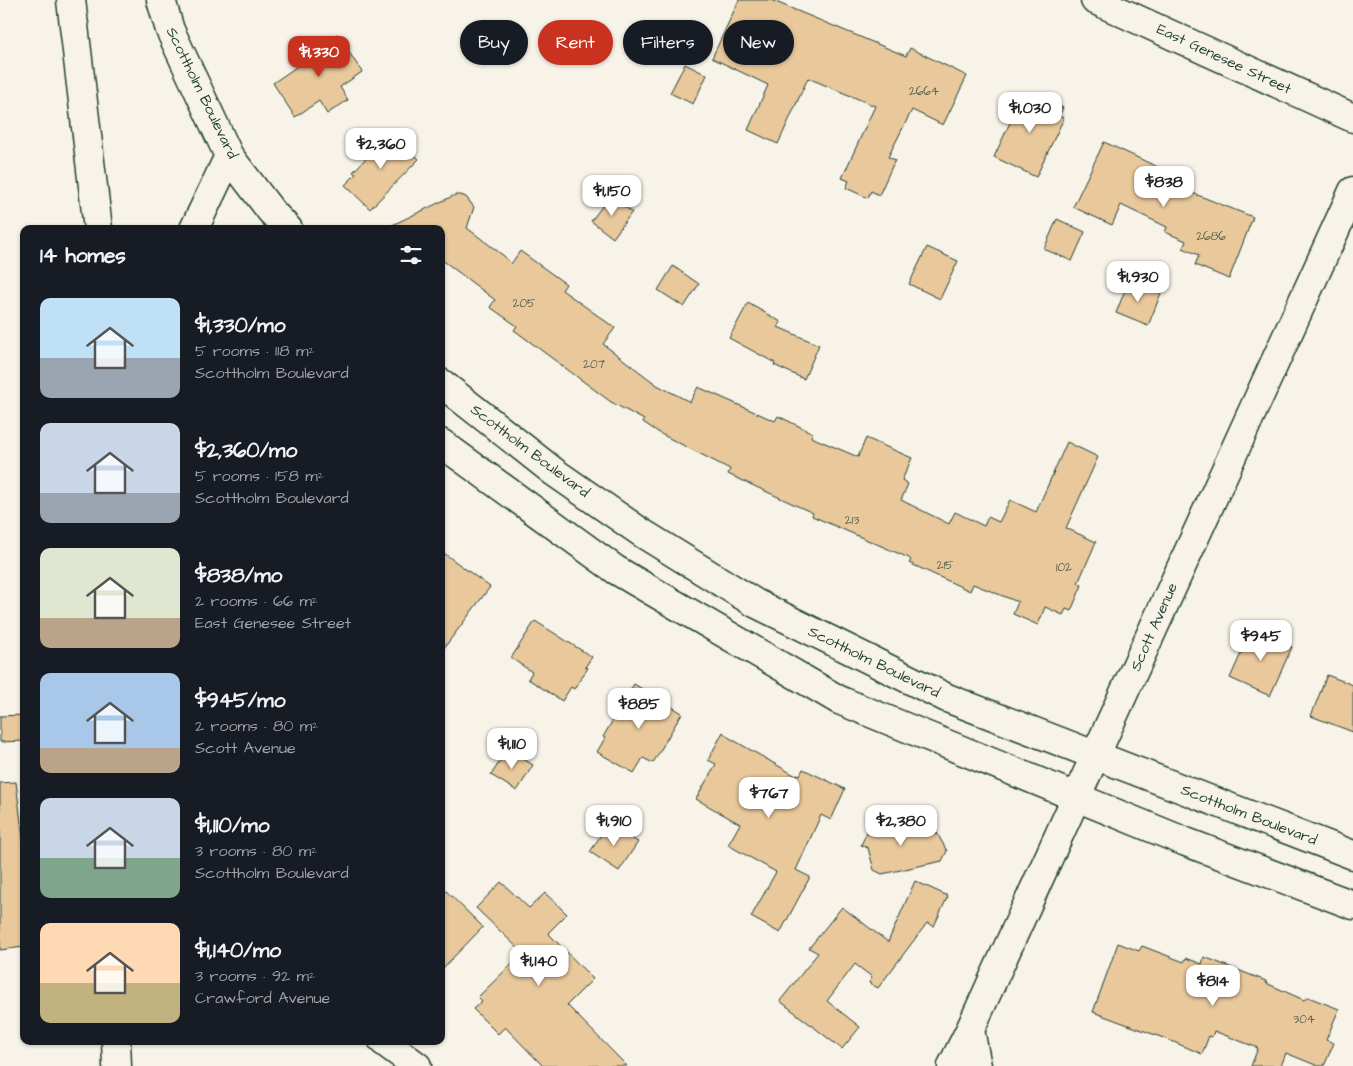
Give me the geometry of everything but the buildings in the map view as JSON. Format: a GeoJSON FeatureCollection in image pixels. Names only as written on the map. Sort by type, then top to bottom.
{"type":"FeatureCollection","features":[{"type":"Feature","properties":{"kind":"street"},"geometry":{"type":"LineString","coordinates":[[71,0],[98,225]]}},
{"type":"Feature","properties":{"kind":"street","name":"Scottholm Boulevard"},"geometry":{"type":"LineString","coordinates":[[161,0],[170,30],[229,156],[270,211],[284,225]]}},
{"type":"Feature","properties":{"kind":"street","name":"East Genesee Street"},"geometry":{"type":"LineString","coordinates":[[1095,0],[1353,118]]}},
{"type":"Feature","properties":{"kind":"street"},"geometry":{"type":"LineString","coordinates":[[196,225],[229,156]]}},
{"type":"Feature","properties":{"kind":"street","name":"Scott Avenue"},"geometry":{"type":"LineString","coordinates":[[952,1066],[1078,796],[1353,191]]}},
{"type":"Feature","properties":{"kind":"street","name":"Scottholm Boulevard"},"geometry":{"type":"LineString","coordinates":[[445,386],[554,472],[642,534],[755,603],[947,698],[1353,855]]}},
{"type":"Feature","properties":{"kind":"street"},"geometry":{"type":"LineString","coordinates":[[445,446],[616,570],[839,700],[1078,796],[1186,842],[1353,905]]}},
{"type":"Feature","properties":{"kind":"street"},"geometry":{"type":"LineString","coordinates":[[970,1030],[977,1066]]}},
{"type":"Feature","properties":{"kind":"street"},"geometry":{"type":"LineString","coordinates":[[116,1045],[117,1066]]}},
{"type":"Feature","properties":{"kind":"street"},"geometry":{"type":"LineString","coordinates":[[388,1045],[417,1066]]}}]}
